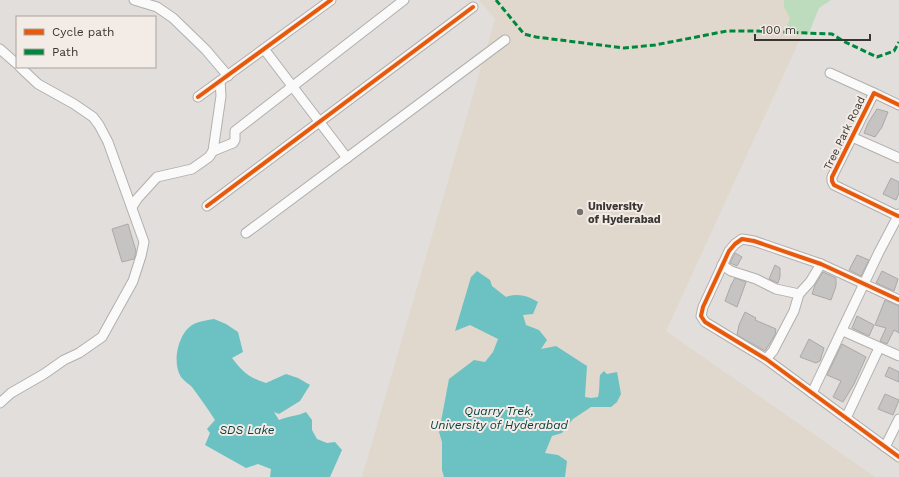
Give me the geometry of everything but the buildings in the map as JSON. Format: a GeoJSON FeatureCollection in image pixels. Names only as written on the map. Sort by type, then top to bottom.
{"type":"FeatureCollection","features":[{"type":"Feature","properties":{"kind":"street"},"geometry":{"type":"LineString","coordinates":[[132,207],[136,199],[158,177],[192,169],[209,157],[213,150],[224,78],[206,50],[172,18],[157,7],[134,0]]}},
{"type":"Feature","properties":{"kind":"street"},"geometry":{"type":"LineString","coordinates":[[198,97],[331,0]]}},
{"type":"Feature","properties":{"kind":"street"},"geometry":{"type":"LineString","coordinates":[[213,150],[233,143],[235,140],[235,131],[404,0]]}},
{"type":"Feature","properties":{"kind":"street"},"geometry":{"type":"LineString","coordinates":[[207,206],[473,7]]}},
{"type":"Feature","properties":{"kind":"street"},"geometry":{"type":"LineString","coordinates":[[246,233],[505,40]]}},
{"type":"Feature","properties":{"kind":"street"},"geometry":{"type":"LineString","coordinates":[[0,49],[16,63]]}},
{"type":"Feature","properties":{"kind":"street"},"geometry":{"type":"LineString","coordinates":[[264,49],[347,158]]}},
{"type":"Feature","properties":{"kind":"street"},"geometry":{"type":"LineString","coordinates":[[0,403],[11,393],[44,374],[64,360],[84,350],[102,337],[133,281],[144,242],[108,142],[93,117],[74,104],[38,84],[21,68]]}},
{"type":"Feature","properties":{"kind":"street"},"geometry":{"type":"LineString","coordinates":[[830,72],[874,93]]}},
{"type":"Feature","properties":{"kind":"street","name":"Tree Park Road"},"geometry":{"type":"LineString","coordinates":[[899,105],[874,93],[832,177],[834,185],[899,215]]}},
{"type":"Feature","properties":{"kind":"street"},"geometry":{"type":"LineString","coordinates":[[852,137],[899,158]]}},
{"type":"Feature","properties":{"kind":"street"},"geometry":{"type":"LineString","coordinates":[[812,393],[899,215]]}},
{"type":"Feature","properties":{"kind":"street"},"geometry":{"type":"LineString","coordinates":[[899,300],[821,264],[754,241],[742,239],[729,251],[703,307],[701,316],[705,322],[766,359],[899,457]]}},
{"type":"Feature","properties":{"kind":"street"},"geometry":{"type":"LineString","coordinates":[[766,359],[773,351],[794,311],[800,294],[810,282],[821,264]]}},
{"type":"Feature","properties":{"kind":"street"},"geometry":{"type":"LineString","coordinates":[[722,265],[731,271],[756,279],[776,289],[800,294]]}},
{"type":"Feature","properties":{"kind":"street"},"geometry":{"type":"LineString","coordinates":[[843,331],[899,356]]}},
{"type":"Feature","properties":{"kind":"street"},"geometry":{"type":"LineString","coordinates":[[846,418],[879,348]]}},
{"type":"Feature","properties":{"kind":"street"},"geometry":{"type":"LineString","coordinates":[[885,447],[899,419]]}},
{"type":"Feature","properties":{"kind":"shaded area","name":"University of Hyderabad"},"geometry":{"type":"Polygon","coordinates":[[[479,0],[818,0],[666,331],[875,477],[362,477],[495,19],[479,0]]]}},
{"type":"Feature","properties":{"kind":"green space"},"geometry":{"type":"Polygon","coordinates":[[[784,0],[831,0],[819,8],[808,35],[786,29],[790,18],[784,7],[784,0]]]}},
{"type":"Feature","properties":{"kind":"water","name":"Quarry Trek, University of Hyderabad"},"geometry":{"type":"Polygon","coordinates":[[[477,271],[490,280],[492,286],[506,297],[522,295],[538,302],[533,314],[523,315],[526,325],[539,330],[547,340],[541,349],[556,346],[587,366],[585,397],[598,397],[600,375],[604,371],[607,374],[617,372],[621,394],[617,402],[611,407],[591,407],[573,419],[562,433],[552,436],[545,453],[558,455],[567,461],[565,477],[444,477],[442,470],[442,442],[439,432],[449,379],[474,360],[485,362],[493,352],[498,339],[470,325],[455,331],[471,277],[477,271]]]}},
{"type":"Feature","properties":{"kind":"water","name":"SDS Lake"},"geometry":{"type":"Polygon","coordinates":[[[214,319],[226,324],[238,332],[243,352],[232,358],[250,376],[266,383],[286,374],[298,378],[310,385],[300,401],[279,414],[274,412],[279,420],[306,412],[312,420],[312,430],[317,439],[327,443],[335,442],[342,450],[330,477],[270,477],[271,469],[258,464],[246,468],[205,445],[210,433],[207,429],[215,420],[192,387],[181,377],[178,371],[177,355],[181,339],[190,326],[198,322],[214,319]]]}},
{"type":"Feature","properties":{"kind":"marked path"},"geometry":{"type":"LineString","coordinates":[[496,0],[524,34],[536,37],[624,48],[655,45],[727,31],[832,34],[843,41],[877,57],[894,51],[899,42]]}},
{"type":"Feature","properties":{"kind":"cycle path"},"geometry":{"type":"LineString","coordinates":[[198,97],[331,0]]}},
{"type":"Feature","properties":{"kind":"cycle path"},"geometry":{"type":"LineString","coordinates":[[207,206],[473,7]]}},
{"type":"Feature","properties":{"kind":"cycle path"},"geometry":{"type":"LineString","coordinates":[[898,216],[834,185],[832,177],[874,93],[899,105]]}},
{"type":"Feature","properties":{"kind":"cycle path"},"geometry":{"type":"LineString","coordinates":[[899,300],[821,264],[754,241],[742,239],[729,251],[703,307],[701,316],[705,322],[766,359],[899,457]]}},
{"type":"Feature","properties":{"kind":"place","name":"University of Hyderabad"},"geometry":{"type":"Point","coordinates":[580,212]}}]}
